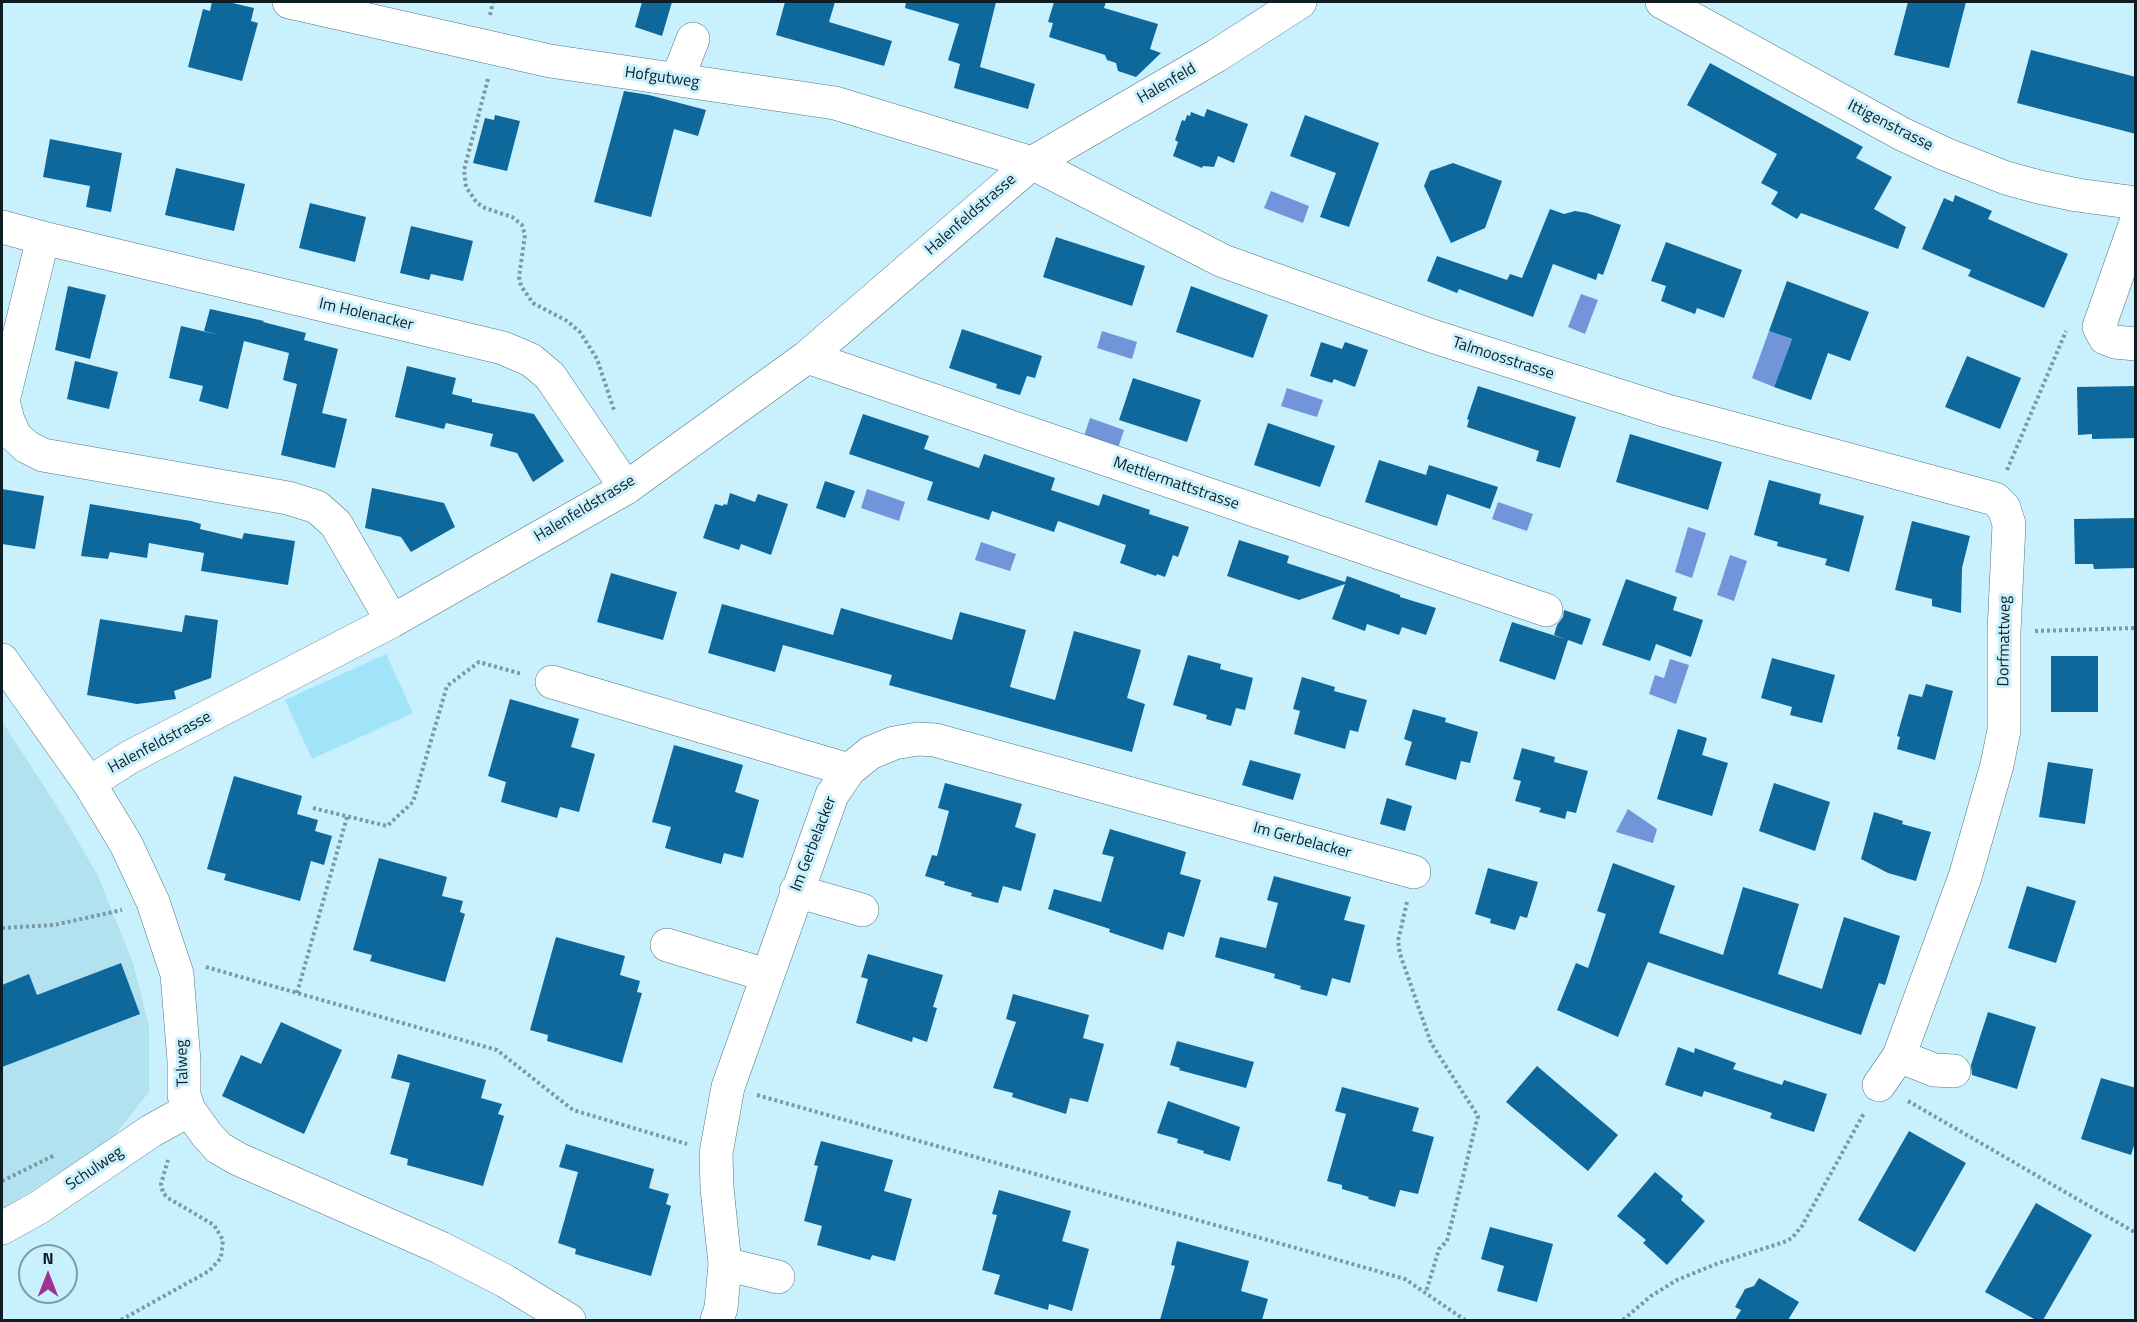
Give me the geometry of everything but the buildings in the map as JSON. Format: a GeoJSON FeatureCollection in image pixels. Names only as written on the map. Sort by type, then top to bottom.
{"type":"FeatureCollection","features":[{"type":"Feature","properties":{"kind":"street","name":"Hofgutweg"},"geometry":{"type":"LineString","coordinates":[[289,2],[550,61],[835,103],[1032,163]]}},
{"type":"Feature","properties":{"kind":"street","name":"Halenfeld"},"geometry":{"type":"LineString","coordinates":[[1032,163],[1216,56],[1300,2]]}},
{"type":"Feature","properties":{"kind":"street","name":"Ittigenstrasse"},"geometry":{"type":"LineString","coordinates":[[1662,2],[1902,134],[1945,154],[2006,178],[2039,187],[2136,203]]}},
{"type":"Feature","properties":{"kind":"street"},"geometry":{"type":"LineString","coordinates":[[677,80],[693,39]]}},
{"type":"Feature","properties":{"kind":"street","name":"Halenfeldstrasse"},"geometry":{"type":"LineString","coordinates":[[89,783],[130,758],[392,621],[626,488],[807,357],[1032,163]]}},
{"type":"Feature","properties":{"kind":"street","name":"Talmoosstrasse"},"geometry":{"type":"LineString","coordinates":[[1032,163],[1223,261],[1432,336],[1667,411],[1995,499]]}},
{"type":"Feature","properties":{"kind":"street"},"geometry":{"type":"LineString","coordinates":[[2136,222],[2099,327],[2105,338],[2115,342],[2136,344]]}},
{"type":"Feature","properties":{"kind":"street","name":"Im Holenacker"},"geometry":{"type":"LineString","coordinates":[[2,227],[503,348],[531,360],[550,376],[626,488]]}},
{"type":"Feature","properties":{"kind":"street"},"geometry":{"type":"LineString","coordinates":[[44,238],[3,401],[15,436],[27,447],[44,455],[288,498],[317,507],[336,524],[392,621]]}},
{"type":"Feature","properties":{"kind":"street","name":"Mettlermattstrasse"},"geometry":{"type":"LineString","coordinates":[[807,357],[1546,610]]}},
{"type":"Feature","properties":{"kind":"street","name":"Dorfmattweg"},"geometry":{"type":"LineString","coordinates":[[1879,1085],[1899,1056],[1965,877],[1997,765],[2004,730],[2004,632],[2009,524],[2004,508],[1995,499]]}},
{"type":"Feature","properties":{"kind":"street","name":"Talweg"},"geometry":{"type":"LineString","coordinates":[[2,660],[89,783],[126,844],[153,902],[177,974],[184,1060],[184,1095],[197,1123],[219,1148],[238,1159],[441,1248],[505,1281],[569,1320]]}},
{"type":"Feature","properties":{"kind":"street"},"geometry":{"type":"LineString","coordinates":[[552,682],[849,770]]}},
{"type":"Feature","properties":{"kind":"street","name":"Im Gerbelacker"},"geometry":{"type":"LineString","coordinates":[[717,1320],[721,1308],[724,1264],[716,1152],[728,1087],[832,795],[849,770],[870,753],[894,742],[918,739],[935,740],[1414,872]]}},
{"type":"Feature","properties":{"kind":"street"},"geometry":{"type":"LineString","coordinates":[[796,891],[862,910]]}},
{"type":"Feature","properties":{"kind":"street"},"geometry":{"type":"LineString","coordinates":[[667,945],[766,975]]}},
{"type":"Feature","properties":{"kind":"street"},"geometry":{"type":"LineString","coordinates":[[1899,1056],[1946,1074]]}},
{"type":"Feature","properties":{"kind":"street","name":"Schulweg"},"geometry":{"type":"LineString","coordinates":[[2,1228],[38,1208],[151,1131],[189,1110]]}},
{"type":"Feature","properties":{"kind":"street"},"geometry":{"type":"LineString","coordinates":[[724,1264],[778,1277]]}},
{"type":"Feature","properties":{"kind":"path"},"geometry":{"type":"LineString","coordinates":[[496,49],[464,170],[466,187],[477,203],[513,217],[522,225],[525,235],[519,277],[521,286],[533,303],[567,321],[580,332],[597,359],[615,411]]}},
{"type":"Feature","properties":{"kind":"path"},"geometry":{"type":"LineString","coordinates":[[1995,499],[2066,329]]}},
{"type":"Feature","properties":{"kind":"path"},"geometry":{"type":"LineString","coordinates":[[2004,632],[2136,628]]}},
{"type":"Feature","properties":{"kind":"path"},"geometry":{"type":"LineString","coordinates":[[313,808],[387,826],[413,802],[447,686],[479,662],[552,682]]}},
{"type":"Feature","properties":{"kind":"path"},"geometry":{"type":"LineString","coordinates":[[297,993],[347,817]]}},
{"type":"Feature","properties":{"kind":"path"},"geometry":{"type":"LineString","coordinates":[[1414,872],[1398,941],[1400,954],[1431,1043],[1478,1116],[1447,1241],[1439,1249],[1426,1292]]}},
{"type":"Feature","properties":{"kind":"path"},"geometry":{"type":"LineString","coordinates":[[2,928],[54,926],[153,902]]}},
{"type":"Feature","properties":{"kind":"path"},"geometry":{"type":"LineString","coordinates":[[204,967],[497,1050],[573,1110],[716,1152]]}},
{"type":"Feature","properties":{"kind":"path"},"geometry":{"type":"LineString","coordinates":[[1623,1320],[1651,1296],[1677,1280],[1716,1264],[1784,1242],[1798,1232],[1879,1085],[2136,1233]]}},
{"type":"Feature","properties":{"kind":"path"},"geometry":{"type":"LineString","coordinates":[[728,1087],[1380,1271],[1404,1279],[1465,1320]]}},
{"type":"Feature","properties":{"kind":"path"},"geometry":{"type":"LineString","coordinates":[[121,1320],[209,1271],[221,1258],[223,1240],[214,1226],[168,1198],[161,1188],[163,1173],[189,1110]]}},
{"type":"Feature","properties":{"kind":"shaded area"},"geometry":{"type":"Polygon","coordinates":[[[386,654],[413,713],[312,759],[285,700],[386,654]]]}},
{"type":"Feature","properties":{"kind":"shaded area"},"geometry":{"type":"Polygon","coordinates":[[[2,721],[65,819],[98,876],[133,963],[149,1027],[149,1092],[114,1136],[2,1209],[2,721]]]}},
{"type":"Feature","properties":{"kind":"water"},"geometry":{"type":"Polygon","coordinates":[[[1271,191],[1309,206],[1303,223],[1264,208],[1271,191]]]}},
{"type":"Feature","properties":{"kind":"water"},"geometry":{"type":"Polygon","coordinates":[[[1581,294],[1598,300],[1585,334],[1568,327],[1581,294]]]}},
{"type":"Feature","properties":{"kind":"water"},"geometry":{"type":"Polygon","coordinates":[[[1102,331],[1137,342],[1132,359],[1097,348],[1102,331]]]}},
{"type":"Feature","properties":{"kind":"water"},"geometry":{"type":"Polygon","coordinates":[[[1769,331],[1792,339],[1774,387],[1752,378],[1769,331]]]}},
{"type":"Feature","properties":{"kind":"water"},"geometry":{"type":"Polygon","coordinates":[[[1287,388],[1323,400],[1317,417],[1281,406],[1287,388]]]}},
{"type":"Feature","properties":{"kind":"water"},"geometry":{"type":"Polygon","coordinates":[[[1090,418],[1124,430],[1118,448],[1084,436],[1090,418]]]}},
{"type":"Feature","properties":{"kind":"water"},"geometry":{"type":"Polygon","coordinates":[[[867,489],[905,502],[899,521],[861,508],[867,489]]]}},
{"type":"Feature","properties":{"kind":"water"},"geometry":{"type":"Polygon","coordinates":[[[1498,502],[1533,514],[1527,531],[1492,519],[1498,502]]]}},
{"type":"Feature","properties":{"kind":"water"},"geometry":{"type":"Polygon","coordinates":[[[1688,527],[1706,533],[1692,578],[1675,572],[1688,527]]]}},
{"type":"Feature","properties":{"kind":"water"},"geometry":{"type":"Polygon","coordinates":[[[981,542],[1016,554],[1010,571],[975,560],[981,542]]]}},
{"type":"Feature","properties":{"kind":"water"},"geometry":{"type":"Polygon","coordinates":[[[1730,555],[1747,561],[1734,601],[1717,595],[1730,555]]]}},
{"type":"Feature","properties":{"kind":"water"},"geometry":{"type":"Polygon","coordinates":[[[1670,659],[1689,665],[1676,704],[1649,694],[1655,675],[1664,678],[1670,659]]]}},
{"type":"Feature","properties":{"kind":"water"},"geometry":{"type":"Polygon","coordinates":[[[1628,809],[1657,829],[1653,843],[1616,832],[1628,809]]]}}]}
